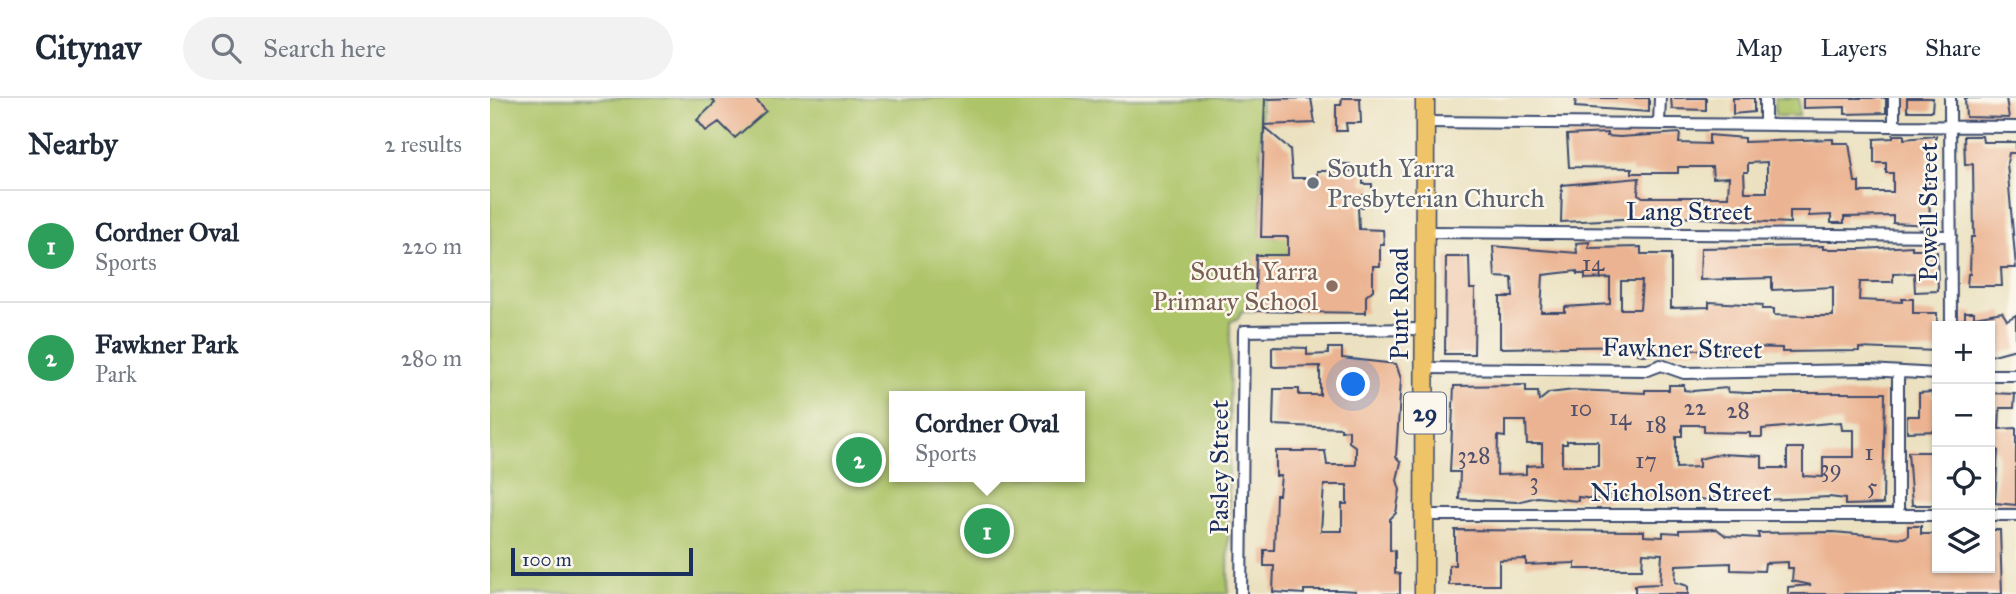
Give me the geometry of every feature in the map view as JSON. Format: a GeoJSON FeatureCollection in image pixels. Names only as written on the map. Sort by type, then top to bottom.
{"type":"FeatureCollection","features":[{"type":"Feature","properties":{"kind":"highway","name":"Punt Road"},"geometry":{"type":"LineString","coordinates":[[1424,594],[1425,98]]}},
{"type":"Feature","properties":{"kind":"street"},"geometry":{"type":"LineString","coordinates":[[1659,123],[1660,98]]}},
{"type":"Feature","properties":{"kind":"street"},"geometry":{"type":"LineString","coordinates":[[1765,98],[1765,124]]}},
{"type":"Feature","properties":{"kind":"street"},"geometry":{"type":"LineString","coordinates":[[1894,98],[1894,125]]}},
{"type":"Feature","properties":{"kind":"street","name":"Powell Street"},"geometry":{"type":"LineString","coordinates":[[1950,98],[1951,321]]}},
{"type":"Feature","properties":{"kind":"street"},"geometry":{"type":"LineString","coordinates":[[1425,122],[2016,127]]}},
{"type":"Feature","properties":{"kind":"street","name":"Lang Street"},"geometry":{"type":"LineString","coordinates":[[1426,232],[1951,236]]}},
{"type":"Feature","properties":{"kind":"street","name":"Pasley Street"},"geometry":{"type":"LineString","coordinates":[[1241,594],[1243,333],[1248,329],[1425,329]]}},
{"type":"Feature","properties":{"kind":"street","name":"Fawkner Street"},"geometry":{"type":"LineString","coordinates":[[1425,368],[1648,370],[1661,365],[1685,373],[1869,370],[1932,374]]}},
{"type":"Feature","properties":{"kind":"street"},"geometry":{"type":"LineString","coordinates":[[1898,372],[1898,515]]}},
{"type":"Feature","properties":{"kind":"street"},"geometry":{"type":"LineString","coordinates":[[1995,375],[2016,375]]}},
{"type":"Feature","properties":{"kind":"street","name":"Nicholson Street"},"geometry":{"type":"LineString","coordinates":[[1424,515],[1932,515]]}},
{"type":"Feature","properties":{"kind":"street"},"geometry":{"type":"LineString","coordinates":[[1995,515],[2016,516]]}},
{"type":"Feature","properties":{"kind":"green space"},"geometry":{"type":"Polygon","coordinates":[[[490,98],[1261,98],[1261,236],[1277,237],[1290,229],[1288,256],[1255,311],[1242,311],[1238,318],[1230,322],[1228,594],[490,594],[490,98]]]}},
{"type":"Feature","properties":{"kind":"green space"},"geometry":{"type":"Polygon","coordinates":[[[1775,98],[1799,98],[1799,116],[1775,116],[1775,98]]]}},
{"type":"Feature","properties":{"kind":"building"},"geometry":{"type":"Polygon","coordinates":[[[711,98],[754,98],[766,111],[735,138],[719,122],[706,131],[697,120],[715,103],[711,98]]]}},
{"type":"Feature","properties":{"kind":"building"},"geometry":{"type":"Polygon","coordinates":[[[1311,98],[1315,123],[1264,125],[1265,99],[1311,98]]]}},
{"type":"Feature","properties":{"kind":"building"},"geometry":{"type":"Polygon","coordinates":[[[1342,98],[1360,98],[1361,123],[1346,123],[1347,131],[1336,131],[1336,105],[1341,105],[1342,98]]]}},
{"type":"Feature","properties":{"kind":"building"},"geometry":{"type":"Polygon","coordinates":[[[1576,98],[1649,98],[1649,112],[1575,107],[1576,98]]]}},
{"type":"Feature","properties":{"kind":"building"},"geometry":{"type":"Polygon","coordinates":[[[1671,98],[1706,98],[1706,110],[1672,109],[1671,98]]]}},
{"type":"Feature","properties":{"kind":"building"},"geometry":{"type":"Polygon","coordinates":[[[1733,98],[1754,98],[1754,112],[1733,114],[1733,98]]]}},
{"type":"Feature","properties":{"kind":"building"},"geometry":{"type":"Polygon","coordinates":[[[1803,98],[1886,98],[1886,113],[1845,114],[1845,107],[1803,108],[1803,98]]]}},
{"type":"Feature","properties":{"kind":"building"},"geometry":{"type":"Polygon","coordinates":[[[1907,98],[1933,98],[1932,111],[1907,111],[1907,98]]]}},
{"type":"Feature","properties":{"kind":"building"},"geometry":{"type":"Polygon","coordinates":[[[1965,98],[2006,98],[2009,118],[1966,117],[1965,98]]]}},
{"type":"Feature","properties":{"kind":"building"},"geometry":{"type":"Polygon","coordinates":[[[1264,127],[1290,149],[1292,178],[1317,178],[1317,171],[1335,171],[1335,164],[1350,164],[1349,171],[1363,171],[1363,184],[1372,184],[1372,195],[1363,195],[1363,207],[1358,207],[1359,229],[1383,230],[1384,244],[1380,244],[1380,266],[1373,266],[1373,290],[1366,296],[1366,313],[1255,311],[1256,255],[1288,255],[1288,237],[1261,237],[1264,127]]]}},
{"type":"Feature","properties":{"kind":"building"},"geometry":{"type":"Polygon","coordinates":[[[1607,133],[1607,136],[1620,137],[1680,133],[1679,143],[1709,144],[1709,135],[1744,138],[1744,142],[1833,139],[1833,143],[1849,143],[1859,192],[1893,192],[1893,173],[1886,173],[1886,163],[1874,163],[1874,139],[1893,138],[1893,135],[1904,135],[1904,139],[1936,136],[1936,151],[1928,151],[1930,225],[1893,223],[1893,216],[1844,217],[1844,223],[1831,223],[1831,215],[1809,216],[1809,211],[1790,211],[1790,223],[1643,215],[1643,218],[1561,222],[1562,185],[1639,178],[1638,194],[1643,197],[1728,197],[1729,177],[1713,178],[1712,167],[1678,167],[1678,173],[1632,173],[1632,168],[1569,167],[1567,135],[1607,133]],[[1767,162],[1748,163],[1748,172],[1744,172],[1745,192],[1767,192],[1767,162]]]}},
{"type":"Feature","properties":{"kind":"building"},"geometry":{"type":"Polygon","coordinates":[[[1964,136],[1982,136],[1983,142],[2016,142],[2016,153],[2009,153],[2007,163],[2016,268],[2001,268],[2002,286],[1967,286],[1971,237],[1974,237],[1973,164],[1965,165],[1964,136]]]}},
{"type":"Feature","properties":{"kind":"building"},"geometry":{"type":"Polygon","coordinates":[[[1589,242],[1589,248],[1641,247],[1641,254],[1671,254],[1671,308],[1709,307],[1709,302],[1763,305],[1762,309],[1774,309],[1774,315],[1833,316],[1833,287],[1772,290],[1772,278],[1700,280],[1701,248],[1823,246],[1823,249],[1862,249],[1912,246],[1912,249],[1924,249],[1924,252],[1937,252],[1938,291],[1915,292],[1914,273],[1893,274],[1893,282],[1860,282],[1859,300],[1902,302],[1902,299],[1913,299],[1913,313],[1937,313],[1937,321],[1932,321],[1932,351],[1859,348],[1859,351],[1782,352],[1782,348],[1747,347],[1747,351],[1726,351],[1726,347],[1643,355],[1637,354],[1638,346],[1500,348],[1500,297],[1513,297],[1512,278],[1495,277],[1493,246],[1577,253],[1576,243],[1589,242]],[[1577,271],[1543,275],[1541,312],[1565,312],[1565,307],[1610,304],[1610,278],[1585,279],[1585,274],[1577,274],[1577,271]],[[1621,281],[1621,309],[1640,309],[1642,281],[1621,281]]]}},
{"type":"Feature","properties":{"kind":"building"},"geometry":{"type":"Polygon","coordinates":[[[1446,257],[1469,257],[1470,289],[1475,289],[1474,354],[1445,354],[1446,257]]]}},
{"type":"Feature","properties":{"kind":"building"},"geometry":{"type":"Polygon","coordinates":[[[1965,312],[1974,312],[1974,317],[2002,312],[2007,320],[2016,315],[2016,349],[1995,355],[1995,321],[1959,321],[1965,319],[1965,312]]]}},
{"type":"Feature","properties":{"kind":"building"},"geometry":{"type":"Polygon","coordinates":[[[1272,348],[1307,348],[1307,355],[1328,354],[1328,348],[1342,348],[1342,358],[1396,364],[1401,379],[1396,457],[1401,462],[1397,480],[1400,490],[1396,513],[1390,519],[1390,550],[1395,551],[1395,573],[1400,574],[1400,594],[1356,594],[1356,591],[1340,590],[1304,590],[1304,594],[1273,592],[1274,566],[1264,566],[1264,550],[1274,550],[1276,495],[1279,495],[1281,476],[1276,476],[1276,451],[1325,451],[1327,465],[1356,465],[1356,447],[1349,442],[1349,430],[1273,425],[1274,389],[1299,389],[1299,395],[1320,395],[1320,366],[1272,366],[1272,348]],[[1324,485],[1321,531],[1342,531],[1342,504],[1347,504],[1347,485],[1324,485]]]}},
{"type":"Feature","properties":{"kind":"building"},"geometry":{"type":"Polygon","coordinates":[[[1526,385],[1526,392],[1538,392],[1539,401],[1549,393],[1574,390],[1645,393],[1645,390],[1669,390],[1669,385],[1684,385],[1684,390],[1693,391],[1727,388],[1728,392],[1747,393],[1885,393],[1883,504],[1845,505],[1845,499],[1829,497],[1763,500],[1762,494],[1716,496],[1709,500],[1659,495],[1659,500],[1626,498],[1626,495],[1608,495],[1608,501],[1578,497],[1578,501],[1537,497],[1517,502],[1459,499],[1460,472],[1450,472],[1454,386],[1526,385]],[[1505,421],[1505,437],[1498,436],[1497,475],[1526,474],[1526,466],[1542,465],[1542,444],[1527,444],[1526,421],[1505,421]],[[1841,422],[1762,429],[1762,437],[1750,437],[1750,433],[1704,432],[1704,425],[1682,425],[1682,436],[1676,436],[1676,468],[1699,467],[1699,459],[1720,454],[1762,456],[1762,468],[1787,468],[1787,448],[1803,448],[1803,476],[1823,477],[1823,457],[1854,457],[1854,430],[1842,430],[1841,422]],[[1567,441],[1567,444],[1562,444],[1562,466],[1598,466],[1598,441],[1567,441]]]}},
{"type":"Feature","properties":{"kind":"building"},"geometry":{"type":"Polygon","coordinates":[[[1932,392],[1932,431],[1907,432],[1907,416],[1919,416],[1919,393],[1932,392]]]}},
{"type":"Feature","properties":{"kind":"building"},"geometry":{"type":"Polygon","coordinates":[[[1995,393],[2015,394],[2014,408],[2000,408],[1999,429],[2016,428],[2016,505],[1995,503],[1998,450],[1995,448],[1995,393]]]}},
{"type":"Feature","properties":{"kind":"building"},"geometry":{"type":"Polygon","coordinates":[[[1908,452],[1932,452],[1932,505],[1912,505],[1908,452]]]}},
{"type":"Feature","properties":{"kind":"building"},"geometry":{"type":"Polygon","coordinates":[[[1908,526],[1921,526],[1921,534],[1932,534],[1932,573],[1995,573],[1995,530],[2000,530],[2002,594],[1788,594],[1788,587],[1811,585],[1792,581],[1793,568],[1788,568],[1788,562],[1765,563],[1764,571],[1731,570],[1731,563],[1676,565],[1675,582],[1688,586],[1688,594],[1635,594],[1635,585],[1660,584],[1662,554],[1643,553],[1642,569],[1575,569],[1575,563],[1526,565],[1526,559],[1499,560],[1499,585],[1449,585],[1449,565],[1455,565],[1455,530],[1644,531],[1644,536],[1663,537],[1663,532],[1717,529],[1726,536],[1759,538],[1758,533],[1833,532],[1903,538],[1908,536],[1908,526]]]}},
{"type":"Feature","properties":{"kind":"place","name":"South Yarra Presbyterian Church"},"geometry":{"type":"Point","coordinates":[1313,183]}},
{"type":"Feature","properties":{"kind":"place","name":"South Yarra Primary School"},"geometry":{"type":"Point","coordinates":[1332,286]}},
{"type":"Feature","properties":{"kind":"place","name":"Fawkner Park"},"geometry":{"type":"Point","coordinates":[859,460]}},
{"type":"Feature","properties":{"kind":"place","name":"Cordner Oval"},"geometry":{"type":"Point","coordinates":[987,531]}}]}
